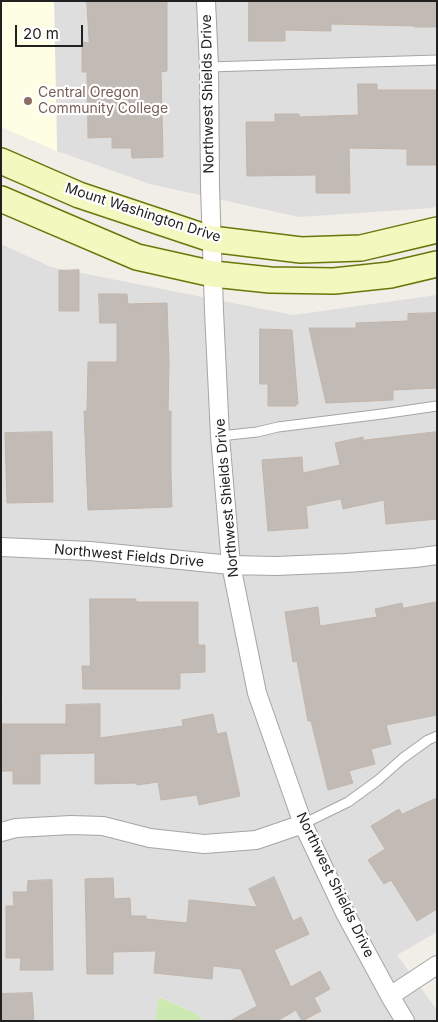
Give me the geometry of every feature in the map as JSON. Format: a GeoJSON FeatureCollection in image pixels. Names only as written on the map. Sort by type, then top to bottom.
{"type":"FeatureCollection","features":[{"type":"Feature","properties":{"kind":"main road","name":"Mount Washington Drive"},"geometry":{"type":"LineString","coordinates":[[1,161],[79,195],[211,238],[301,250],[360,248],[437,230]]}},
{"type":"Feature","properties":{"kind":"main road"},"geometry":{"type":"LineString","coordinates":[[1,199],[137,257],[213,274],[270,280],[334,281],[390,275],[437,264]]}},
{"type":"Feature","properties":{"kind":"street","name":"Northwest Shields Drive"},"geometry":{"type":"LineString","coordinates":[[206,1],[209,67],[211,238],[220,436],[231,565],[257,693],[304,824],[345,913],[405,1021]]}},
{"type":"Feature","properties":{"kind":"street","name":"Northwest Fields Drive"},"geometry":{"type":"LineString","coordinates":[[1,547],[90,551],[231,565],[276,566],[346,563],[437,555]]}},
{"type":"Feature","properties":{"kind":"street"},"geometry":{"type":"LineString","coordinates":[[1,832],[16,828],[71,825],[103,826],[150,838],[204,844],[256,840],[304,824]]}},
{"type":"Feature","properties":{"kind":"street"},"geometry":{"type":"LineString","coordinates":[[390,996],[437,965]]}},
{"type":"Feature","properties":{"kind":"lane"},"geometry":{"type":"LineString","coordinates":[[209,67],[437,60]]}},
{"type":"Feature","properties":{"kind":"lane"},"geometry":{"type":"LineString","coordinates":[[220,436],[437,406]]}},
{"type":"Feature","properties":{"kind":"lane"},"geometry":{"type":"LineString","coordinates":[[304,824],[348,802],[377,781],[403,758],[428,740],[437,736]]}},
{"type":"Feature","properties":{"kind":"shaded area","name":"Central Oregon Community College"},"geometry":{"type":"Polygon","coordinates":[[[1,1],[54,1],[57,151],[1,127],[1,1]]]}},
{"type":"Feature","properties":{"kind":"shaded area"},"geometry":{"type":"Polygon","coordinates":[[[54,1],[437,1],[437,206],[432,208],[299,217],[150,184],[57,151],[54,1]]]}},
{"type":"Feature","properties":{"kind":"shaded area"},"geometry":{"type":"Polygon","coordinates":[[[1,244],[51,267],[293,315],[437,295],[437,932],[397,955],[437,1010],[437,1021],[203,1021],[197,1014],[160,997],[155,1021],[1,1021],[1,698],[5,698],[1,697],[1,244]]]}},
{"type":"Feature","properties":{"kind":"green space"},"geometry":{"type":"Polygon","coordinates":[[[159,997],[197,1014],[203,1021],[155,1021],[159,997]]]}},
{"type":"Feature","properties":{"kind":"building"},"geometry":{"type":"Polygon","coordinates":[[[87,1],[167,1],[167,71],[161,72],[163,157],[132,158],[131,148],[112,148],[112,137],[88,138],[87,72],[82,72],[82,42],[89,43],[87,1]]]}},
{"type":"Feature","properties":{"kind":"building"},"geometry":{"type":"Polygon","coordinates":[[[249,1],[437,1],[437,27],[331,24],[331,31],[285,30],[285,41],[249,41],[249,1]]]}},
{"type":"Feature","properties":{"kind":"building"},"geometry":{"type":"Polygon","coordinates":[[[358,84],[377,84],[377,90],[437,90],[437,165],[407,165],[407,149],[349,148],[350,193],[316,193],[316,175],[247,176],[246,122],[275,122],[275,114],[299,114],[299,117],[358,115],[358,84]]]}},
{"type":"Feature","properties":{"kind":"building"},"geometry":{"type":"Polygon","coordinates":[[[79,270],[79,311],[59,311],[59,271],[79,270]]]}},
{"type":"Feature","properties":{"kind":"building"},"geometry":{"type":"Polygon","coordinates":[[[99,294],[127,294],[128,304],[167,303],[168,411],[171,411],[172,507],[88,510],[84,411],[87,411],[88,362],[117,362],[117,323],[100,323],[99,294]]]}},
{"type":"Feature","properties":{"kind":"building"},"geometry":{"type":"Polygon","coordinates":[[[437,313],[437,388],[393,390],[393,400],[326,403],[309,328],[356,328],[356,323],[408,321],[408,314],[437,313]]]}},
{"type":"Feature","properties":{"kind":"building"},"geometry":{"type":"Polygon","coordinates":[[[260,329],[292,330],[298,404],[296,406],[268,406],[268,384],[260,384],[260,329]]]}},
{"type":"Feature","properties":{"kind":"building"},"geometry":{"type":"Polygon","coordinates":[[[52,432],[53,502],[7,503],[5,433],[52,432]]]}},
{"type":"Feature","properties":{"kind":"building"},"geometry":{"type":"Polygon","coordinates":[[[437,432],[437,519],[386,524],[384,500],[343,509],[341,499],[306,506],[308,528],[268,531],[262,460],[302,457],[303,473],[340,465],[335,443],[363,437],[363,440],[437,432]]]}},
{"type":"Feature","properties":{"kind":"building"},"geometry":{"type":"Polygon","coordinates":[[[90,599],[136,599],[136,602],[198,602],[198,645],[205,645],[205,672],[180,673],[180,689],[83,689],[82,666],[90,666],[90,599]]]}},
{"type":"Feature","properties":{"kind":"building"},"geometry":{"type":"Polygon","coordinates":[[[437,602],[437,715],[386,725],[391,744],[371,749],[375,764],[349,771],[353,783],[328,790],[311,721],[308,721],[297,661],[293,662],[285,612],[318,607],[320,626],[377,617],[375,609],[402,603],[403,608],[437,602]]]}},
{"type":"Feature","properties":{"kind":"building"},"geometry":{"type":"Polygon","coordinates":[[[100,704],[100,738],[183,726],[182,720],[213,714],[217,734],[226,732],[240,796],[199,805],[197,795],[161,800],[158,782],[137,785],[137,783],[95,784],[95,753],[40,754],[40,784],[13,784],[13,771],[1,771],[1,724],[66,724],[66,705],[100,704]]]}},
{"type":"Feature","properties":{"kind":"building"},"geometry":{"type":"Polygon","coordinates":[[[437,798],[437,909],[417,921],[391,880],[384,884],[368,860],[385,849],[371,826],[399,809],[402,814],[437,798]]]}},
{"type":"Feature","properties":{"kind":"building"},"geometry":{"type":"Polygon","coordinates":[[[274,877],[293,921],[301,917],[309,934],[274,950],[291,987],[320,971],[330,989],[314,998],[321,1011],[302,1021],[296,1010],[277,1021],[230,1021],[257,1006],[241,969],[213,966],[212,979],[154,973],[156,951],[113,952],[113,974],[87,974],[85,879],[113,878],[114,899],[130,898],[131,916],[146,916],[146,919],[187,923],[189,900],[257,907],[249,889],[274,877]]]}},
{"type":"Feature","properties":{"kind":"building"},"geometry":{"type":"Polygon","coordinates":[[[52,880],[53,970],[20,970],[21,958],[6,958],[6,906],[14,906],[13,892],[27,892],[28,881],[52,880]]]}},
{"type":"Feature","properties":{"kind":"building"},"geometry":{"type":"Polygon","coordinates":[[[32,993],[34,1021],[1,1021],[1,994],[32,993]]]}},
{"type":"Feature","properties":{"kind":"place","name":"Central Oregon Community College"},"geometry":{"type":"Point","coordinates":[28,101]}}]}
